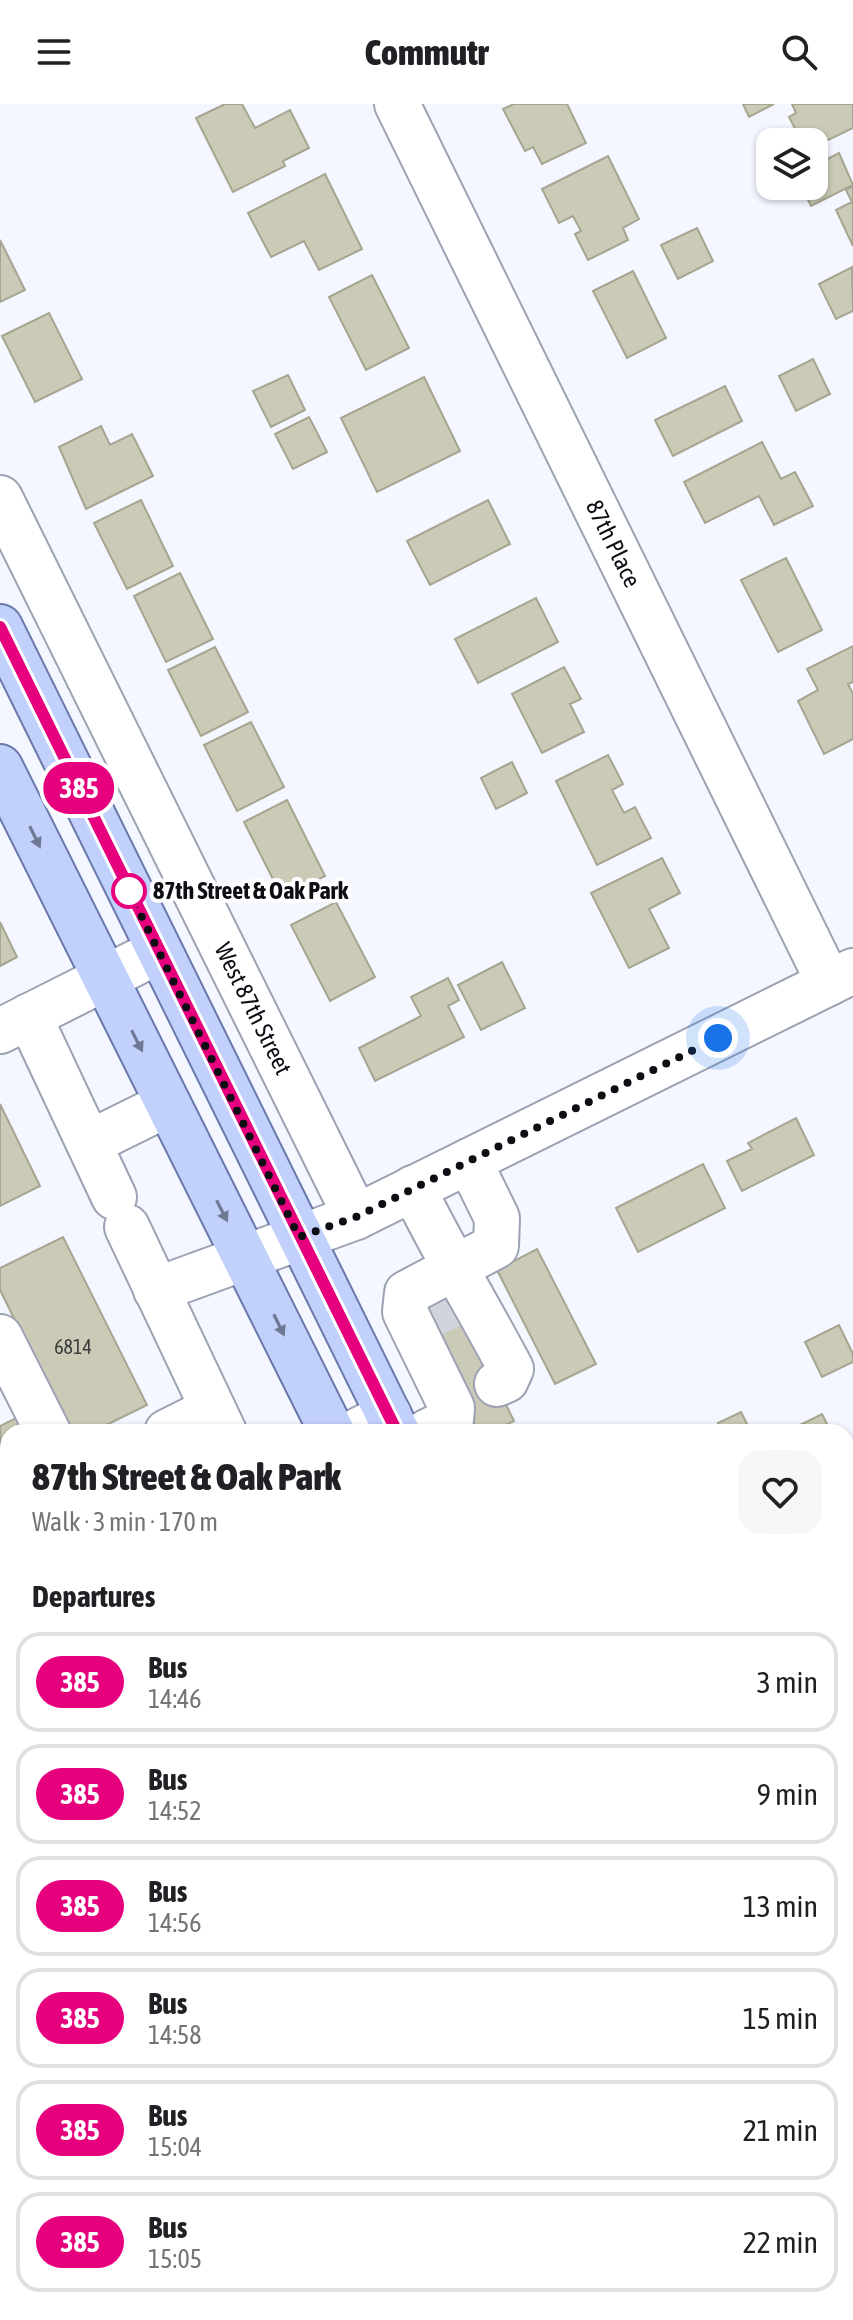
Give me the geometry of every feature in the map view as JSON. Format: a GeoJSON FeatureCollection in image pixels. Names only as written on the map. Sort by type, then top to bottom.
{"type":"FeatureCollection","features":[{"type":"Feature","properties":{"kind":"main road"},"geometry":{"type":"LineString","coordinates":[[0,627],[356,1349],[426,1415]]}},
{"type":"Feature","properties":{"kind":"main road"},"geometry":{"type":"LineString","coordinates":[[0,767],[328,1424]]}},
{"type":"Feature","properties":{"kind":"street","name":"87th Place"},"geometry":{"type":"LineString","coordinates":[[397,104],[841,977]]}},
{"type":"Feature","properties":{"kind":"street","name":"West 87th Street"},"geometry":{"type":"LineString","coordinates":[[0,498],[356,1217]]}},
{"type":"Feature","properties":{"kind":"street"},"geometry":{"type":"LineString","coordinates":[[159,951],[15,1024],[89,1143],[218,1420]]}},
{"type":"Feature","properties":{"kind":"street"},"geometry":{"type":"LineString","coordinates":[[156,1290],[244,1255],[356,1217],[841,977]]}},
{"type":"Feature","properties":{"kind":"street"},"geometry":{"type":"LineString","coordinates":[[89,1143],[168,1104]]}},
{"type":"Feature","properties":{"kind":"street"},"geometry":{"type":"LineString","coordinates":[[356,1349],[443,1302],[496,1246],[497,1218],[469,1161]]}},
{"type":"Feature","properties":{"kind":"street"},"geometry":{"type":"LineString","coordinates":[[413,1188],[443,1302],[426,1415]]}},
{"type":"Feature","properties":{"kind":"street"},"geometry":{"type":"LineString","coordinates":[[426,1415],[506,1380],[511,1369],[443,1302]]}},
{"type":"Feature","properties":{"kind":"street"},"geometry":{"type":"LineString","coordinates":[[0,1337],[44,1424]]}},
{"type":"Feature","properties":{"kind":"building"},"geometry":{"type":"Polygon","coordinates":[[[225,104],[242,104],[255,128],[290,110],[309,148],[283,161],[285,166],[233,192],[196,118],[225,104]]]}},
{"type":"Feature","properties":{"kind":"building"},"geometry":{"type":"Polygon","coordinates":[[[514,104],[567,104],[586,143],[542,164],[533,147],[525,151],[503,109],[514,104]]]}},
{"type":"Feature","properties":{"kind":"building"},"geometry":{"type":"Polygon","coordinates":[[[743,104],[774,104],[749,117],[743,104]]]}},
{"type":"Feature","properties":{"kind":"building"},"geometry":{"type":"Polygon","coordinates":[[[792,104],[853,104],[853,128],[828,140],[828,128],[795,128],[789,117],[796,113],[792,104]]]}},
{"type":"Feature","properties":{"kind":"building"},"geometry":{"type":"Polygon","coordinates":[[[839,153],[853,185],[828,198],[828,159],[839,153]]]}},
{"type":"Feature","properties":{"kind":"building"},"geometry":{"type":"Polygon","coordinates":[[[608,156],[639,219],[623,228],[628,240],[588,260],[575,234],[581,231],[573,216],[559,223],[542,189],[608,156]]]}},
{"type":"Feature","properties":{"kind":"building"},"geometry":{"type":"Polygon","coordinates":[[[325,174],[362,249],[319,270],[304,241],[271,257],[248,213],[325,174]]]}},
{"type":"Feature","properties":{"kind":"building"},"geometry":{"type":"Polygon","coordinates":[[[853,186],[853,246],[836,210],[852,202],[846,190],[853,186]]]}},
{"type":"Feature","properties":{"kind":"building"},"geometry":{"type":"Polygon","coordinates":[[[808,200],[823,200],[811,206],[808,200]]]}},
{"type":"Feature","properties":{"kind":"building"},"geometry":{"type":"Polygon","coordinates":[[[697,228],[713,261],[678,279],[661,245],[697,228]]]}},
{"type":"Feature","properties":{"kind":"building"},"geometry":{"type":"Polygon","coordinates":[[[0,240],[25,290],[0,302],[0,240]]]}},
{"type":"Feature","properties":{"kind":"building"},"geometry":{"type":"Polygon","coordinates":[[[852,267],[853,311],[836,319],[819,284],[852,267]]]}},
{"type":"Feature","properties":{"kind":"building"},"geometry":{"type":"Polygon","coordinates":[[[633,271],[666,338],[627,358],[593,291],[633,271]]]}},
{"type":"Feature","properties":{"kind":"building"},"geometry":{"type":"Polygon","coordinates":[[[372,275],[409,348],[366,370],[329,297],[372,275]]]}},
{"type":"Feature","properties":{"kind":"building"},"geometry":{"type":"Polygon","coordinates":[[[49,313],[82,379],[35,402],[2,336],[49,313]]]}},
{"type":"Feature","properties":{"kind":"building"},"geometry":{"type":"Polygon","coordinates":[[[813,359],[830,394],[796,411],[779,376],[813,359]]]}},
{"type":"Feature","properties":{"kind":"building"},"geometry":{"type":"Polygon","coordinates":[[[288,375],[305,410],[271,427],[253,391],[288,375]]]}},
{"type":"Feature","properties":{"kind":"building"},"geometry":{"type":"Polygon","coordinates":[[[424,377],[460,451],[377,492],[341,418],[424,377]]]}},
{"type":"Feature","properties":{"kind":"building"},"geometry":{"type":"Polygon","coordinates":[[[725,386],[742,421],[673,456],[655,420],[725,386]]]}},
{"type":"Feature","properties":{"kind":"building"},"geometry":{"type":"Polygon","coordinates":[[[309,417],[327,452],[293,469],[275,434],[309,417]]]}},
{"type":"Feature","properties":{"kind":"building"},"geometry":{"type":"Polygon","coordinates":[[[101,426],[110,445],[132,434],[153,476],[86,509],[59,447],[101,426]]]}},
{"type":"Feature","properties":{"kind":"building"},"geometry":{"type":"Polygon","coordinates":[[[762,442],[781,479],[795,472],[813,506],[774,525],[759,496],[705,523],[684,482],[762,442]]]}},
{"type":"Feature","properties":{"kind":"building"},"geometry":{"type":"Polygon","coordinates":[[[141,500],[173,566],[127,589],[94,523],[141,500]]]}},
{"type":"Feature","properties":{"kind":"building"},"geometry":{"type":"Polygon","coordinates":[[[488,500],[510,544],[430,585],[407,541],[488,500]]]}},
{"type":"Feature","properties":{"kind":"building"},"geometry":{"type":"Polygon","coordinates":[[[786,558],[822,630],[778,652],[741,580],[786,558]]]}},
{"type":"Feature","properties":{"kind":"building"},"geometry":{"type":"Polygon","coordinates":[[[180,573],[213,639],[166,662],[134,596],[180,573]]]}},
{"type":"Feature","properties":{"kind":"building"},"geometry":{"type":"Polygon","coordinates":[[[536,598],[558,642],[478,683],[455,639],[536,598]]]}},
{"type":"Feature","properties":{"kind":"building"},"geometry":{"type":"Polygon","coordinates":[[[853,646],[853,682],[848,684],[853,694],[853,739],[824,754],[798,701],[818,690],[807,669],[853,646]]]}},
{"type":"Feature","properties":{"kind":"building"},"geometry":{"type":"Polygon","coordinates":[[[215,647],[248,712],[201,736],[168,670],[215,647]]]}},
{"type":"Feature","properties":{"kind":"building"},"geometry":{"type":"Polygon","coordinates":[[[564,667],[581,699],[570,704],[584,732],[542,753],[512,694],[564,667]]]}},
{"type":"Feature","properties":{"kind":"building"},"geometry":{"type":"Polygon","coordinates":[[[251,722],[284,787],[237,811],[204,745],[251,722]]]}},
{"type":"Feature","properties":{"kind":"building"},"geometry":{"type":"Polygon","coordinates":[[[608,755],[623,784],[612,790],[624,813],[635,807],[651,838],[597,865],[556,781],[608,755]]]}},
{"type":"Feature","properties":{"kind":"building"},"geometry":{"type":"Polygon","coordinates":[[[512,762],[527,793],[496,809],[481,778],[512,762]]]}},
{"type":"Feature","properties":{"kind":"building"},"geometry":{"type":"Polygon","coordinates":[[[287,800],[325,876],[282,897],[244,822],[287,800]]]}},
{"type":"Feature","properties":{"kind":"building"},"geometry":{"type":"Polygon","coordinates":[[[662,858],[680,893],[649,909],[669,948],[629,968],[591,893],[662,858]]]}},
{"type":"Feature","properties":{"kind":"building"},"geometry":{"type":"Polygon","coordinates":[[[336,902],[375,977],[330,1001],[291,925],[336,902]]]}},
{"type":"Feature","properties":{"kind":"building"},"geometry":{"type":"Polygon","coordinates":[[[0,922],[17,957],[0,966],[0,922]]]}},
{"type":"Feature","properties":{"kind":"building"},"geometry":{"type":"Polygon","coordinates":[[[502,962],[525,1008],[481,1030],[458,985],[502,962]]]}},
{"type":"Feature","properties":{"kind":"building"},"geometry":{"type":"Polygon","coordinates":[[[448,978],[459,1000],[448,1006],[464,1037],[375,1081],[359,1048],[421,1016],[411,997],[448,978]]]}},
{"type":"Feature","properties":{"kind":"building"},"geometry":{"type":"Polygon","coordinates":[[[0,1104],[40,1186],[0,1206],[0,1104]]]}},
{"type":"Feature","properties":{"kind":"building"},"geometry":{"type":"Polygon","coordinates":[[[796,1118],[814,1155],[742,1191],[727,1161],[752,1149],[748,1143],[796,1118]]]}},
{"type":"Feature","properties":{"kind":"building"},"geometry":{"type":"Polygon","coordinates":[[[703,1164],[725,1208],[638,1252],[616,1208],[703,1164]]]}},
{"type":"Feature","properties":{"kind":"building"},"geometry":{"type":"Polygon","coordinates":[[[63,1237],[147,1405],[108,1424],[66,1424],[0,1290],[0,1268],[63,1237]]]}},
{"type":"Feature","properties":{"kind":"building"},"geometry":{"type":"Polygon","coordinates":[[[537,1249],[596,1364],[555,1384],[497,1270],[537,1249]]]}},
{"type":"Feature","properties":{"kind":"building"},"geometry":{"type":"Polygon","coordinates":[[[447,1284],[514,1421],[508,1424],[474,1424],[415,1300],[447,1284]]]}},
{"type":"Feature","properties":{"kind":"building"},"geometry":{"type":"Polygon","coordinates":[[[839,1325],[853,1354],[853,1362],[822,1377],[805,1342],[839,1325]]]}},
{"type":"Feature","properties":{"kind":"building"},"geometry":{"type":"Polygon","coordinates":[[[741,1412],[747,1424],[718,1424],[741,1412]]]}},
{"type":"Feature","properties":{"kind":"building"},"geometry":{"type":"Polygon","coordinates":[[[24,1414],[29,1424],[4,1424],[24,1414]]]}},
{"type":"Feature","properties":{"kind":"building"},"geometry":{"type":"Polygon","coordinates":[[[822,1414],[827,1424],[802,1424],[822,1414]]]}},
{"type":"Feature","properties":{"kind":"tunnel"},"geometry":{"type":"LineString","coordinates":[[422,1320],[457,1303]]}},
{"type":"Feature","properties":{"kind":"bus line","name":"385"},"geometry":{"type":"LineString","coordinates":[[0,627],[393,1424]]}},
{"type":"Feature","properties":{"kind":"place","name":"87th Street & Oak Park"},"geometry":{"type":"Point","coordinates":[129,891]}},
{"type":"Feature","properties":{"kind":"route"},"geometry":{"type":"LineString","coordinates":[[129,891],[299,1237],[356,1217],[718,1038]]}}]}
